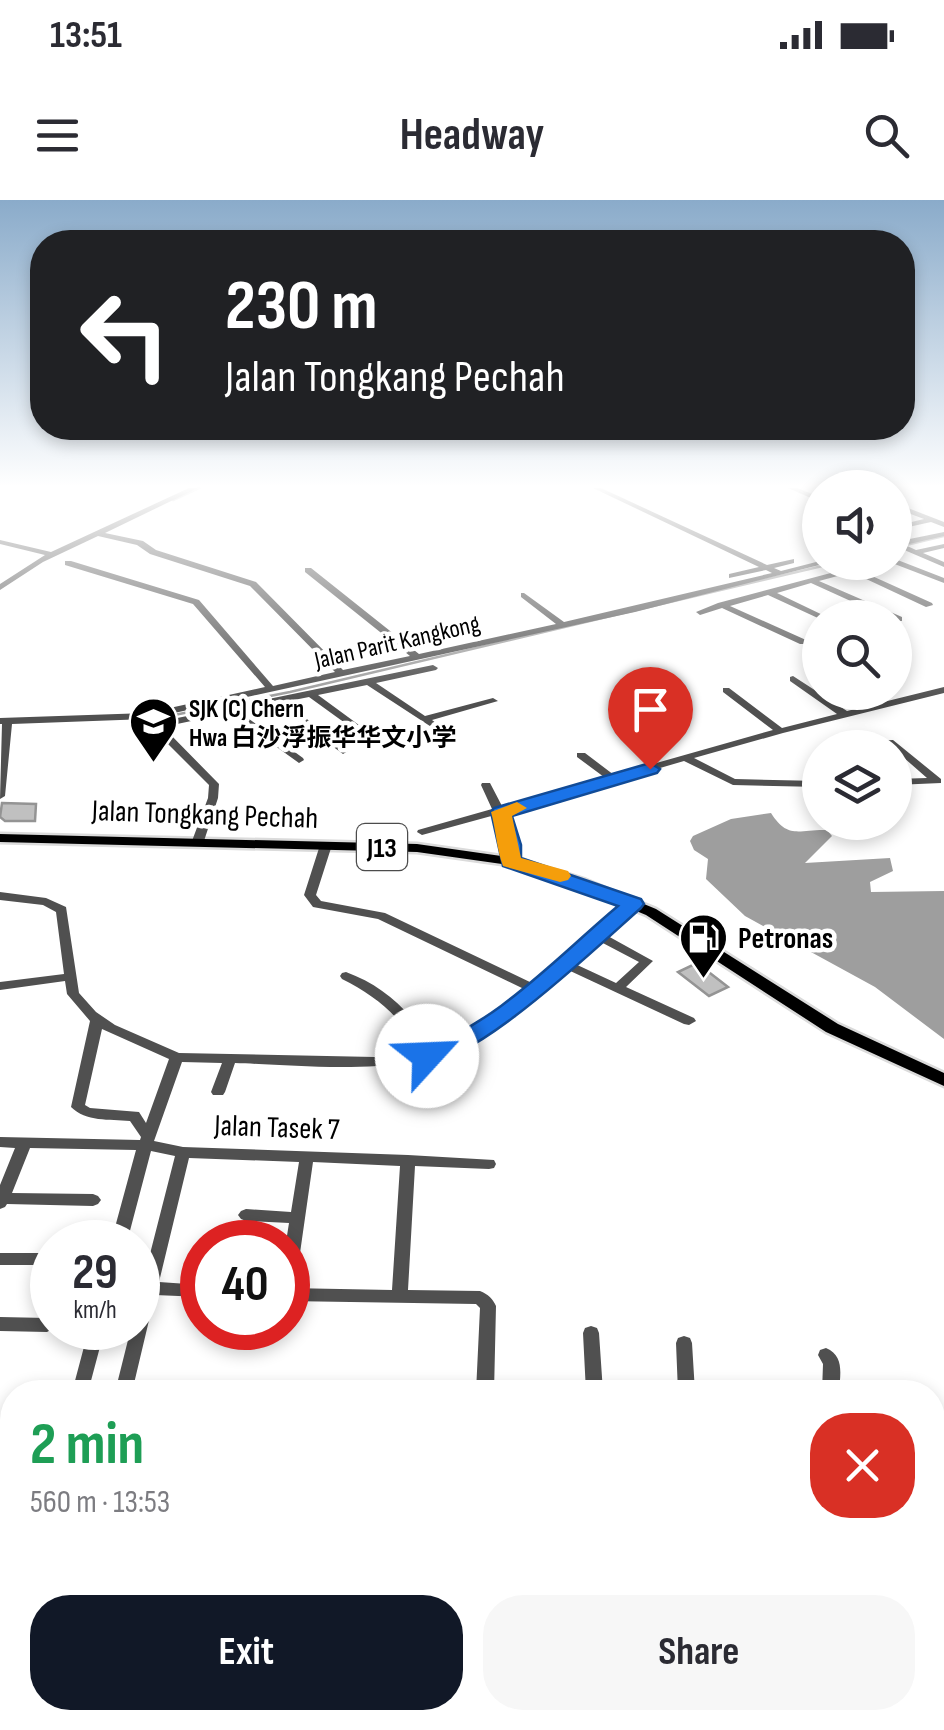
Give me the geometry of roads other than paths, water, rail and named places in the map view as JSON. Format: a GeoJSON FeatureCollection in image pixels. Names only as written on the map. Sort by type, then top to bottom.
{"type":"FeatureCollection","features":[{"type":"Feature","properties":{"kind":"main road","name":"Jalan Tongkang Pechah"},"geometry":{"type":"LineString","coordinates":[[3,836],[443,850],[510,862],[634,904],[687,931],[832,1028],[944,1080]]}},
{"type":"Feature","properties":{"kind":"street"},"geometry":{"type":"LineString","coordinates":[[0,588],[41,559]]}},
{"type":"Feature","properties":{"kind":"street"},"geometry":{"type":"LineString","coordinates":[[172,559],[256,588],[342,674]]}},
{"type":"Feature","properties":{"kind":"street"},"geometry":{"type":"LineString","coordinates":[[746,559],[781,574]]}},
{"type":"Feature","properties":{"kind":"street"},"geometry":{"type":"LineString","coordinates":[[732,576],[790,562]]}},
{"type":"Feature","properties":{"kind":"street"},"geometry":{"type":"LineString","coordinates":[[68,563],[196,602],[272,690]]}},
{"type":"Feature","properties":{"kind":"street"},"geometry":{"type":"LineString","coordinates":[[912,569],[944,582]]}},
{"type":"Feature","properties":{"kind":"street"},"geometry":{"type":"LineString","coordinates":[[308,570],[417,658]]}},
{"type":"Feature","properties":{"kind":"street"},"geometry":{"type":"LineString","coordinates":[[700,612],[781,574],[802,570]]}},
{"type":"Feature","properties":{"kind":"street"},"geometry":{"type":"LineString","coordinates":[[756,586],[810,580],[856,600]]}},
{"type":"Feature","properties":{"kind":"street"},"geometry":{"type":"LineString","coordinates":[[871,580],[930,605]]}},
{"type":"Feature","properties":{"kind":"street"},"geometry":{"type":"LineString","coordinates":[[756,586],[802,607]]}},
{"type":"Feature","properties":{"kind":"street","name":"Jalan Parit Kangkong"},"geometry":{"type":"LineString","coordinates":[[151,721],[272,690],[307,689],[342,674],[656,604],[756,586]]}},
{"type":"Feature","properties":{"kind":"street"},"geometry":{"type":"LineString","coordinates":[[524,595],[562,625]]}},
{"type":"Feature","properties":{"kind":"street"},"geometry":{"type":"LineString","coordinates":[[721,605],[802,642]]}},
{"type":"Feature","properties":{"kind":"street"},"geometry":{"type":"LineString","coordinates":[[0,796],[4,721],[151,721],[233,712],[279,703],[307,689],[370,683],[433,668]]}},
{"type":"Feature","properties":{"kind":"street"},"geometry":{"type":"LineString","coordinates":[[793,679],[841,713]]}},
{"type":"Feature","properties":{"kind":"street"},"geometry":{"type":"LineString","coordinates":[[370,683],[436,727]]}},
{"type":"Feature","properties":{"kind":"street"},"geometry":{"type":"LineString","coordinates":[[307,689],[374,741]]}},
{"type":"Feature","properties":{"kind":"street"},"geometry":{"type":"LineString","coordinates":[[726,690],[778,729]]}},
{"type":"Feature","properties":{"kind":"street"},"geometry":{"type":"LineString","coordinates":[[422,832],[614,780],[778,729],[944,690]]}},
{"type":"Feature","properties":{"kind":"street"},"geometry":{"type":"LineString","coordinates":[[424,719],[493,702]]}},
{"type":"Feature","properties":{"kind":"street"},"geometry":{"type":"LineString","coordinates":[[279,703],[343,750]]}},
{"type":"Feature","properties":{"kind":"street"},"geometry":{"type":"LineString","coordinates":[[233,712],[299,760]]}},
{"type":"Feature","properties":{"kind":"street"},"geometry":{"type":"LineString","coordinates":[[151,721],[214,784],[214,798],[198,841]]}},
{"type":"Feature","properties":{"kind":"street"},"geometry":{"type":"LineString","coordinates":[[581,755],[614,780]]}},
{"type":"Feature","properties":{"kind":"street"},"geometry":{"type":"LineString","coordinates":[[686,758],[733,782],[802,784]]}},
{"type":"Feature","properties":{"kind":"street"},"geometry":{"type":"LineString","coordinates":[[912,758],[940,781]]}},
{"type":"Feature","properties":{"kind":"street"},"geometry":{"type":"LineString","coordinates":[[912,782],[940,781]]}},
{"type":"Feature","properties":{"kind":"street"},"geometry":{"type":"LineString","coordinates":[[486,785],[501,812],[511,845],[510,862]]}},
{"type":"Feature","properties":{"kind":"street"},"geometry":{"type":"LineString","coordinates":[[326,845],[310,895],[317,904],[381,916],[534,989]]}},
{"type":"Feature","properties":{"kind":"street"},"geometry":{"type":"LineString","coordinates":[[0,896],[46,902],[62,910],[73,994],[97,1020],[176,1057],[375,1062],[427,1056],[462,1042],[534,989],[634,904]]}},
{"type":"Feature","properties":{"kind":"street"},"geometry":{"type":"LineString","coordinates":[[600,936],[646,962],[618,988]]}},
{"type":"Feature","properties":{"kind":"street"},"geometry":{"type":"LineString","coordinates":[[565,964],[689,1021]]}},
{"type":"Feature","properties":{"kind":"street"},"geometry":{"type":"LineString","coordinates":[[346,976],[372,988],[400,1010],[417,1031],[427,1056]]}},
{"type":"Feature","properties":{"kind":"street"},"geometry":{"type":"LineString","coordinates":[[3,984],[68,977]]}},
{"type":"Feature","properties":{"kind":"street"},"geometry":{"type":"LineString","coordinates":[[97,1020],[78,1106],[87,1113],[134,1116],[147,1141]]}},
{"type":"Feature","properties":{"kind":"street"},"geometry":{"type":"LineString","coordinates":[[126,1220],[147,1141],[176,1057]]}},
{"type":"Feature","properties":{"kind":"street"},"geometry":{"type":"LineString","coordinates":[[218,1092],[230,1058]]}},
{"type":"Feature","properties":{"kind":"street"},"geometry":{"type":"LineString","coordinates":[[0,1142],[147,1141]]}},
{"type":"Feature","properties":{"kind":"street","name":"Jalan Tasek 7"},"geometry":{"type":"LineString","coordinates":[[147,1141],[183,1152],[489,1164]]}},
{"type":"Feature","properties":{"kind":"street"},"geometry":{"type":"LineString","coordinates":[[25,1142],[1,1200],[93,1200]]}},
{"type":"Feature","properties":{"kind":"street"},"geometry":{"type":"LineString","coordinates":[[160,1244],[183,1152]]}},
{"type":"Feature","properties":{"kind":"street"},"geometry":{"type":"LineString","coordinates":[[246,1216],[296,1218],[307,1156]]}},
{"type":"Feature","properties":{"kind":"street"},"geometry":{"type":"LineString","coordinates":[[400,1296],[408,1160]]}},
{"type":"Feature","properties":{"kind":"street"},"geometry":{"type":"LineString","coordinates":[[0,1258],[30,1259]]}},
{"type":"Feature","properties":{"kind":"street"},"geometry":{"type":"LineString","coordinates":[[310,1295],[473,1296],[485,1300],[485,1380]]}},
{"type":"Feature","properties":{"kind":"street"},"geometry":{"type":"LineString","coordinates":[[0,1324],[30,1325]]}},
{"type":"Feature","properties":{"kind":"street"},"geometry":{"type":"LineString","coordinates":[[591,1333],[594,1380]]}},
{"type":"Feature","properties":{"kind":"street"},"geometry":{"type":"LineString","coordinates":[[684,1343],[686,1380]]}},
{"type":"Feature","properties":{"kind":"street"},"geometry":{"type":"LineString","coordinates":[[83,1380],[91,1350]]}},
{"type":"Feature","properties":{"kind":"street"},"geometry":{"type":"LineString","coordinates":[[126,1380],[134,1350]]}},
{"type":"Feature","properties":{"kind":"street"},"geometry":{"type":"LineString","coordinates":[[826,1355],[832,1362],[831,1380]]}},
{"type":"Feature","properties":{"kind":"waterway"},"geometry":{"type":"LineString","coordinates":[[154,719],[290,692],[802,571]]}},
{"type":"Feature","properties":{"kind":"place","name":"SJK (C) Chern Hwa 白沙浮振华华文小学"},"geometry":{"type":"Point","coordinates":[154,764]}},
{"type":"Feature","properties":{"kind":"place","name":"Petronas"},"geometry":{"type":"Point","coordinates":[703,980]}}]}
